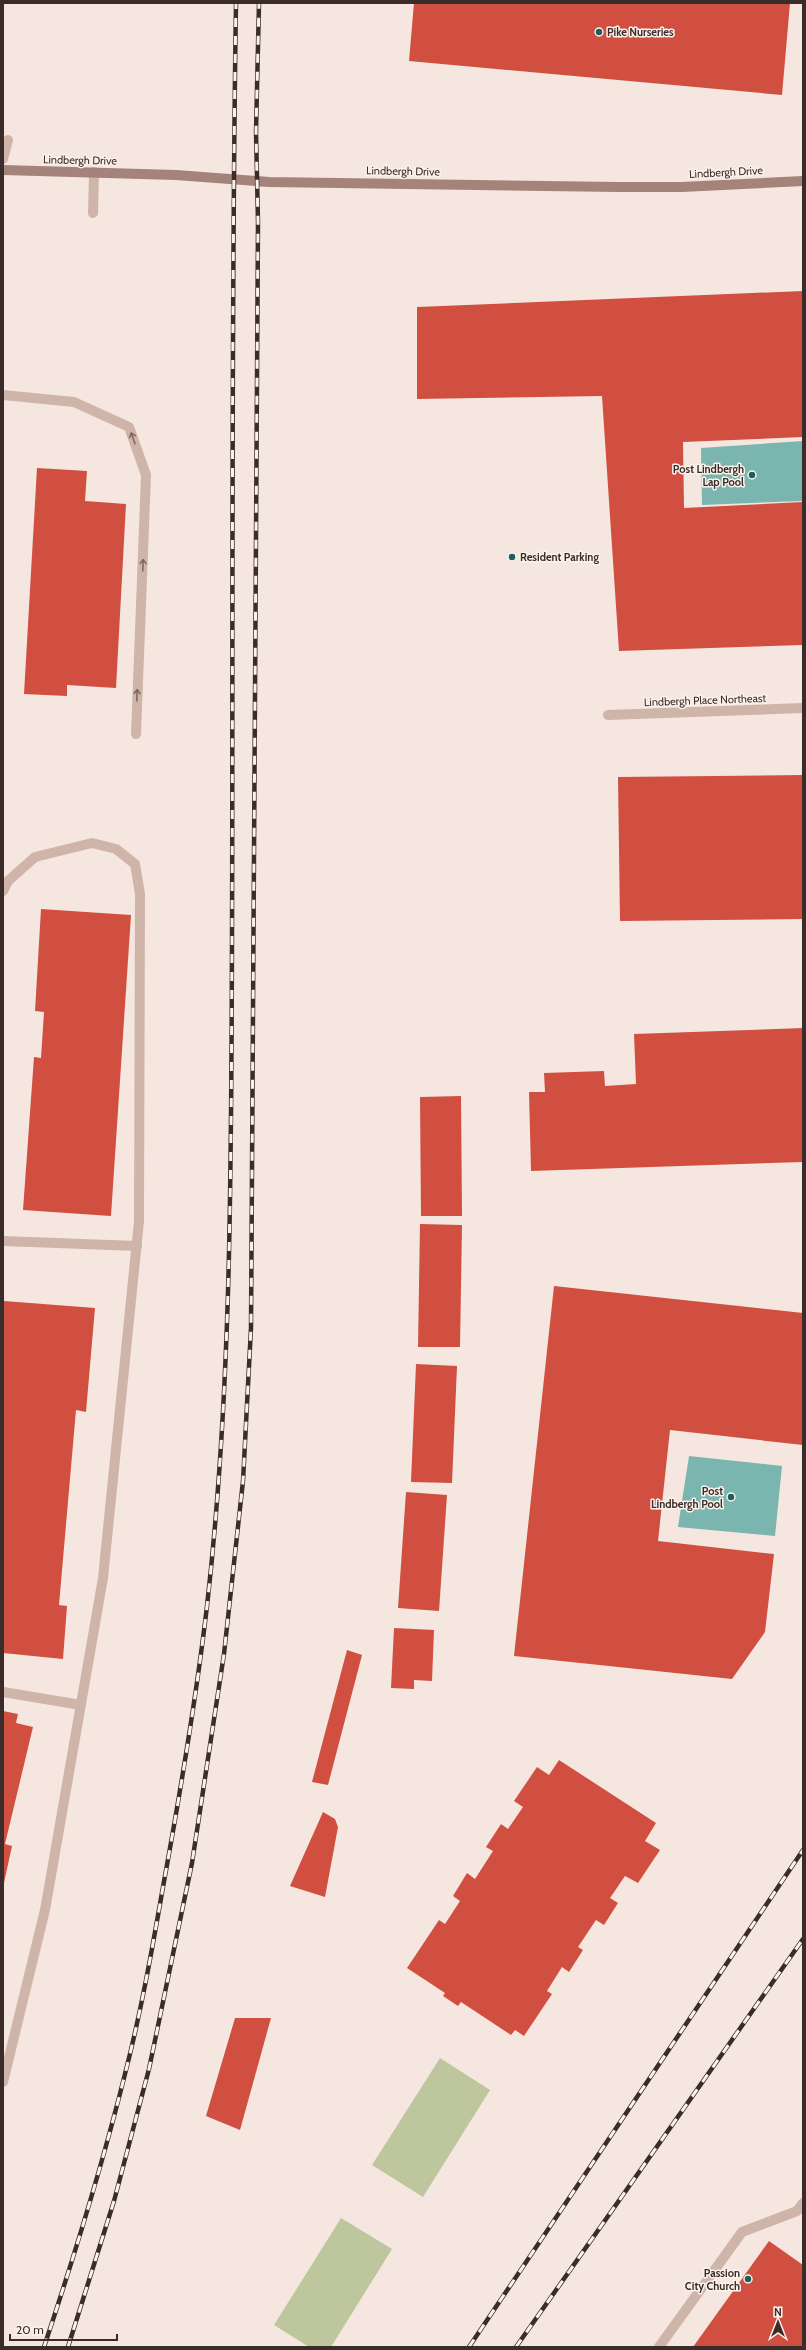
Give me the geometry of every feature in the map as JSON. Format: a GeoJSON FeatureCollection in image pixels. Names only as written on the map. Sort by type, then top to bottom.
{"type":"FeatureCollection","features":[{"type":"Feature","properties":{"kind":"main road","name":"Lindbergh Drive"},"geometry":{"type":"LineString","coordinates":[[3,170],[94,172],[268,182],[682,186],[803,181]]}},
{"type":"Feature","properties":{"kind":"street"},"geometry":{"type":"LineString","coordinates":[[3,159],[8,140]]}},
{"type":"Feature","properties":{"kind":"street"},"geometry":{"type":"LineString","coordinates":[[94,172],[94,213]]}},
{"type":"Feature","properties":{"kind":"street"},"geometry":{"type":"LineString","coordinates":[[3,395],[74,402],[129,427],[146,475],[136,734]]}},
{"type":"Feature","properties":{"kind":"street","name":"Lindbergh Place Northeast"},"geometry":{"type":"LineString","coordinates":[[608,715],[803,708]]}},
{"type":"Feature","properties":{"kind":"street"},"geometry":{"type":"LineString","coordinates":[[3,891],[8,881],[35,858],[92,843],[116,849],[135,864],[140,894],[139,1221],[103,1578],[45,1910],[3,2082]]}},
{"type":"Feature","properties":{"kind":"street"},"geometry":{"type":"LineString","coordinates":[[3,1241],[137,1246]]}},
{"type":"Feature","properties":{"kind":"street"},"geometry":{"type":"LineString","coordinates":[[3,1692],[81,1705]]}},
{"type":"Feature","properties":{"kind":"street"},"geometry":{"type":"LineString","coordinates":[[659,2347],[742,2232],[801,2209]]}},
{"type":"Feature","properties":{"kind":"green space"},"geometry":{"type":"Polygon","coordinates":[[[440,2058],[490,2090],[423,2197],[372,2165],[440,2058]]]}},
{"type":"Feature","properties":{"kind":"green space"},"geometry":{"type":"Polygon","coordinates":[[[341,2218],[392,2249],[331,2347],[309,2347],[274,2325],[341,2218]]]}},
{"type":"Feature","properties":{"kind":"water","name":"Post Lindbergh Lap Pool"},"geometry":{"type":"Polygon","coordinates":[[[803,441],[803,501],[702,505],[701,448],[803,441]]]}},
{"type":"Feature","properties":{"kind":"water","name":"Post Lindbergh Pool"},"geometry":{"type":"Polygon","coordinates":[[[689,1456],[782,1466],[775,1536],[678,1527],[689,1456]]]}},
{"type":"Feature","properties":{"kind":"building","name":"Pike Nurseries"},"geometry":{"type":"Polygon","coordinates":[[[414,3],[790,3],[782,95],[409,61],[414,3]]]}},
{"type":"Feature","properties":{"kind":"building"},"geometry":{"type":"Polygon","coordinates":[[[803,291],[803,437],[683,442],[684,508],[803,502],[803,645],[619,651],[602,396],[417,399],[417,307],[803,291]]]}},
{"type":"Feature","properties":{"kind":"building"},"geometry":{"type":"Polygon","coordinates":[[[37,468],[87,471],[85,501],[126,504],[116,688],[67,685],[67,696],[24,694],[37,468]]]}},
{"type":"Feature","properties":{"kind":"building"},"geometry":{"type":"Polygon","coordinates":[[[803,775],[803,919],[620,921],[618,777],[803,775]]]}},
{"type":"Feature","properties":{"kind":"building"},"geometry":{"type":"Polygon","coordinates":[[[41,909],[131,915],[111,1216],[23,1210],[34,1057],[41,1058],[44,1012],[35,1011],[41,909]]]}},
{"type":"Feature","properties":{"kind":"building"},"geometry":{"type":"Polygon","coordinates":[[[803,1028],[803,1162],[531,1171],[529,1092],[545,1092],[544,1073],[604,1071],[605,1086],[636,1084],[634,1034],[803,1028]]]}},
{"type":"Feature","properties":{"kind":"building"},"geometry":{"type":"Polygon","coordinates":[[[461,1096],[462,1216],[421,1216],[420,1097],[461,1096]]]}},
{"type":"Feature","properties":{"kind":"building"},"geometry":{"type":"Polygon","coordinates":[[[420,1224],[462,1225],[460,1347],[418,1347],[420,1224]]]}},
{"type":"Feature","properties":{"kind":"building"},"geometry":{"type":"Polygon","coordinates":[[[554,1286],[803,1313],[803,1445],[670,1430],[658,1541],[774,1554],[765,1632],[732,1679],[514,1656],[554,1286]]]}},
{"type":"Feature","properties":{"kind":"building"},"geometry":{"type":"Polygon","coordinates":[[[4,1301],[95,1308],[86,1412],[76,1410],[59,1605],[67,1606],[63,1659],[3,1653],[4,1301]]]}},
{"type":"Feature","properties":{"kind":"building"},"geometry":{"type":"Polygon","coordinates":[[[416,1364],[457,1366],[452,1483],[411,1482],[416,1364]]]}},
{"type":"Feature","properties":{"kind":"building"},"geometry":{"type":"Polygon","coordinates":[[[406,1492],[447,1495],[439,1611],[398,1608],[406,1492]]]}},
{"type":"Feature","properties":{"kind":"building"},"geometry":{"type":"Polygon","coordinates":[[[394,1628],[434,1630],[432,1681],[414,1680],[414,1689],[391,1688],[394,1628]]]}},
{"type":"Feature","properties":{"kind":"building"},"geometry":{"type":"Polygon","coordinates":[[[347,1650],[362,1655],[328,1785],[312,1782],[347,1650]]]}},
{"type":"Feature","properties":{"kind":"building"},"geometry":{"type":"Polygon","coordinates":[[[3,1711],[18,1714],[16,1723],[33,1727],[5,1844],[12,1846],[4,1883],[3,1711]]]}},
{"type":"Feature","properties":{"kind":"building"},"geometry":{"type":"Polygon","coordinates":[[[559,1760],[656,1823],[645,1841],[660,1850],[638,1883],[625,1876],[610,1898],[618,1903],[604,1925],[596,1920],[578,1947],[583,1950],[569,1972],[562,1967],[547,1991],[552,1994],[524,2036],[515,2030],[511,2035],[461,2002],[458,2006],[443,1996],[445,1993],[407,1968],[439,1920],[445,1924],[460,1901],[453,1896],[467,1873],[475,1879],[493,1851],[486,1847],[501,1824],[508,1829],[523,1807],[514,1801],[537,1767],[549,1775],[559,1760]]]}},
{"type":"Feature","properties":{"kind":"building"},"geometry":{"type":"Polygon","coordinates":[[[323,1812],[335,1819],[338,1827],[325,1897],[290,1886],[323,1812]]]}},
{"type":"Feature","properties":{"kind":"building"},"geometry":{"type":"Polygon","coordinates":[[[235,2018],[271,2018],[240,2130],[206,2116],[235,2018]]]}},
{"type":"Feature","properties":{"kind":"building","name":"Passion City Church"},"geometry":{"type":"Polygon","coordinates":[[[769,2241],[803,2265],[803,2347],[693,2347],[769,2241]]]}},
{"type":"Feature","properties":{"kind":"railway"},"geometry":{"type":"LineString","coordinates":[[44,2347],[97,2177],[131,2051],[141,2004],[176,1817],[193,1712],[203,1641],[215,1523],[226,1357],[230,1191],[234,120],[236,3]]}},
{"type":"Feature","properties":{"kind":"railway"},"geometry":{"type":"LineString","coordinates":[[68,2347],[114,2201],[149,2069],[192,1863],[224,1654],[243,1481],[251,1328],[258,222],[256,132],[259,3]]}},
{"type":"Feature","properties":{"kind":"railway"},"geometry":{"type":"LineString","coordinates":[[469,2347],[803,1850]]}},
{"type":"Feature","properties":{"kind":"railway"},"geometry":{"type":"LineString","coordinates":[[516,2347],[803,1939]]}},
{"type":"Feature","properties":{"kind":"place","name":"Pike Nurseries"},"geometry":{"type":"Point","coordinates":[599,32]}},
{"type":"Feature","properties":{"kind":"place","name":"Post Lindbergh Lap Pool"},"geometry":{"type":"Point","coordinates":[752,475]}},
{"type":"Feature","properties":{"kind":"place","name":"Resident Parking"},"geometry":{"type":"Point","coordinates":[512,557]}},
{"type":"Feature","properties":{"kind":"place","name":"Post Lindbergh Pool"},"geometry":{"type":"Point","coordinates":[731,1497]}},
{"type":"Feature","properties":{"kind":"place","name":"Passion City Church"},"geometry":{"type":"Point","coordinates":[748,2279]}}]}
